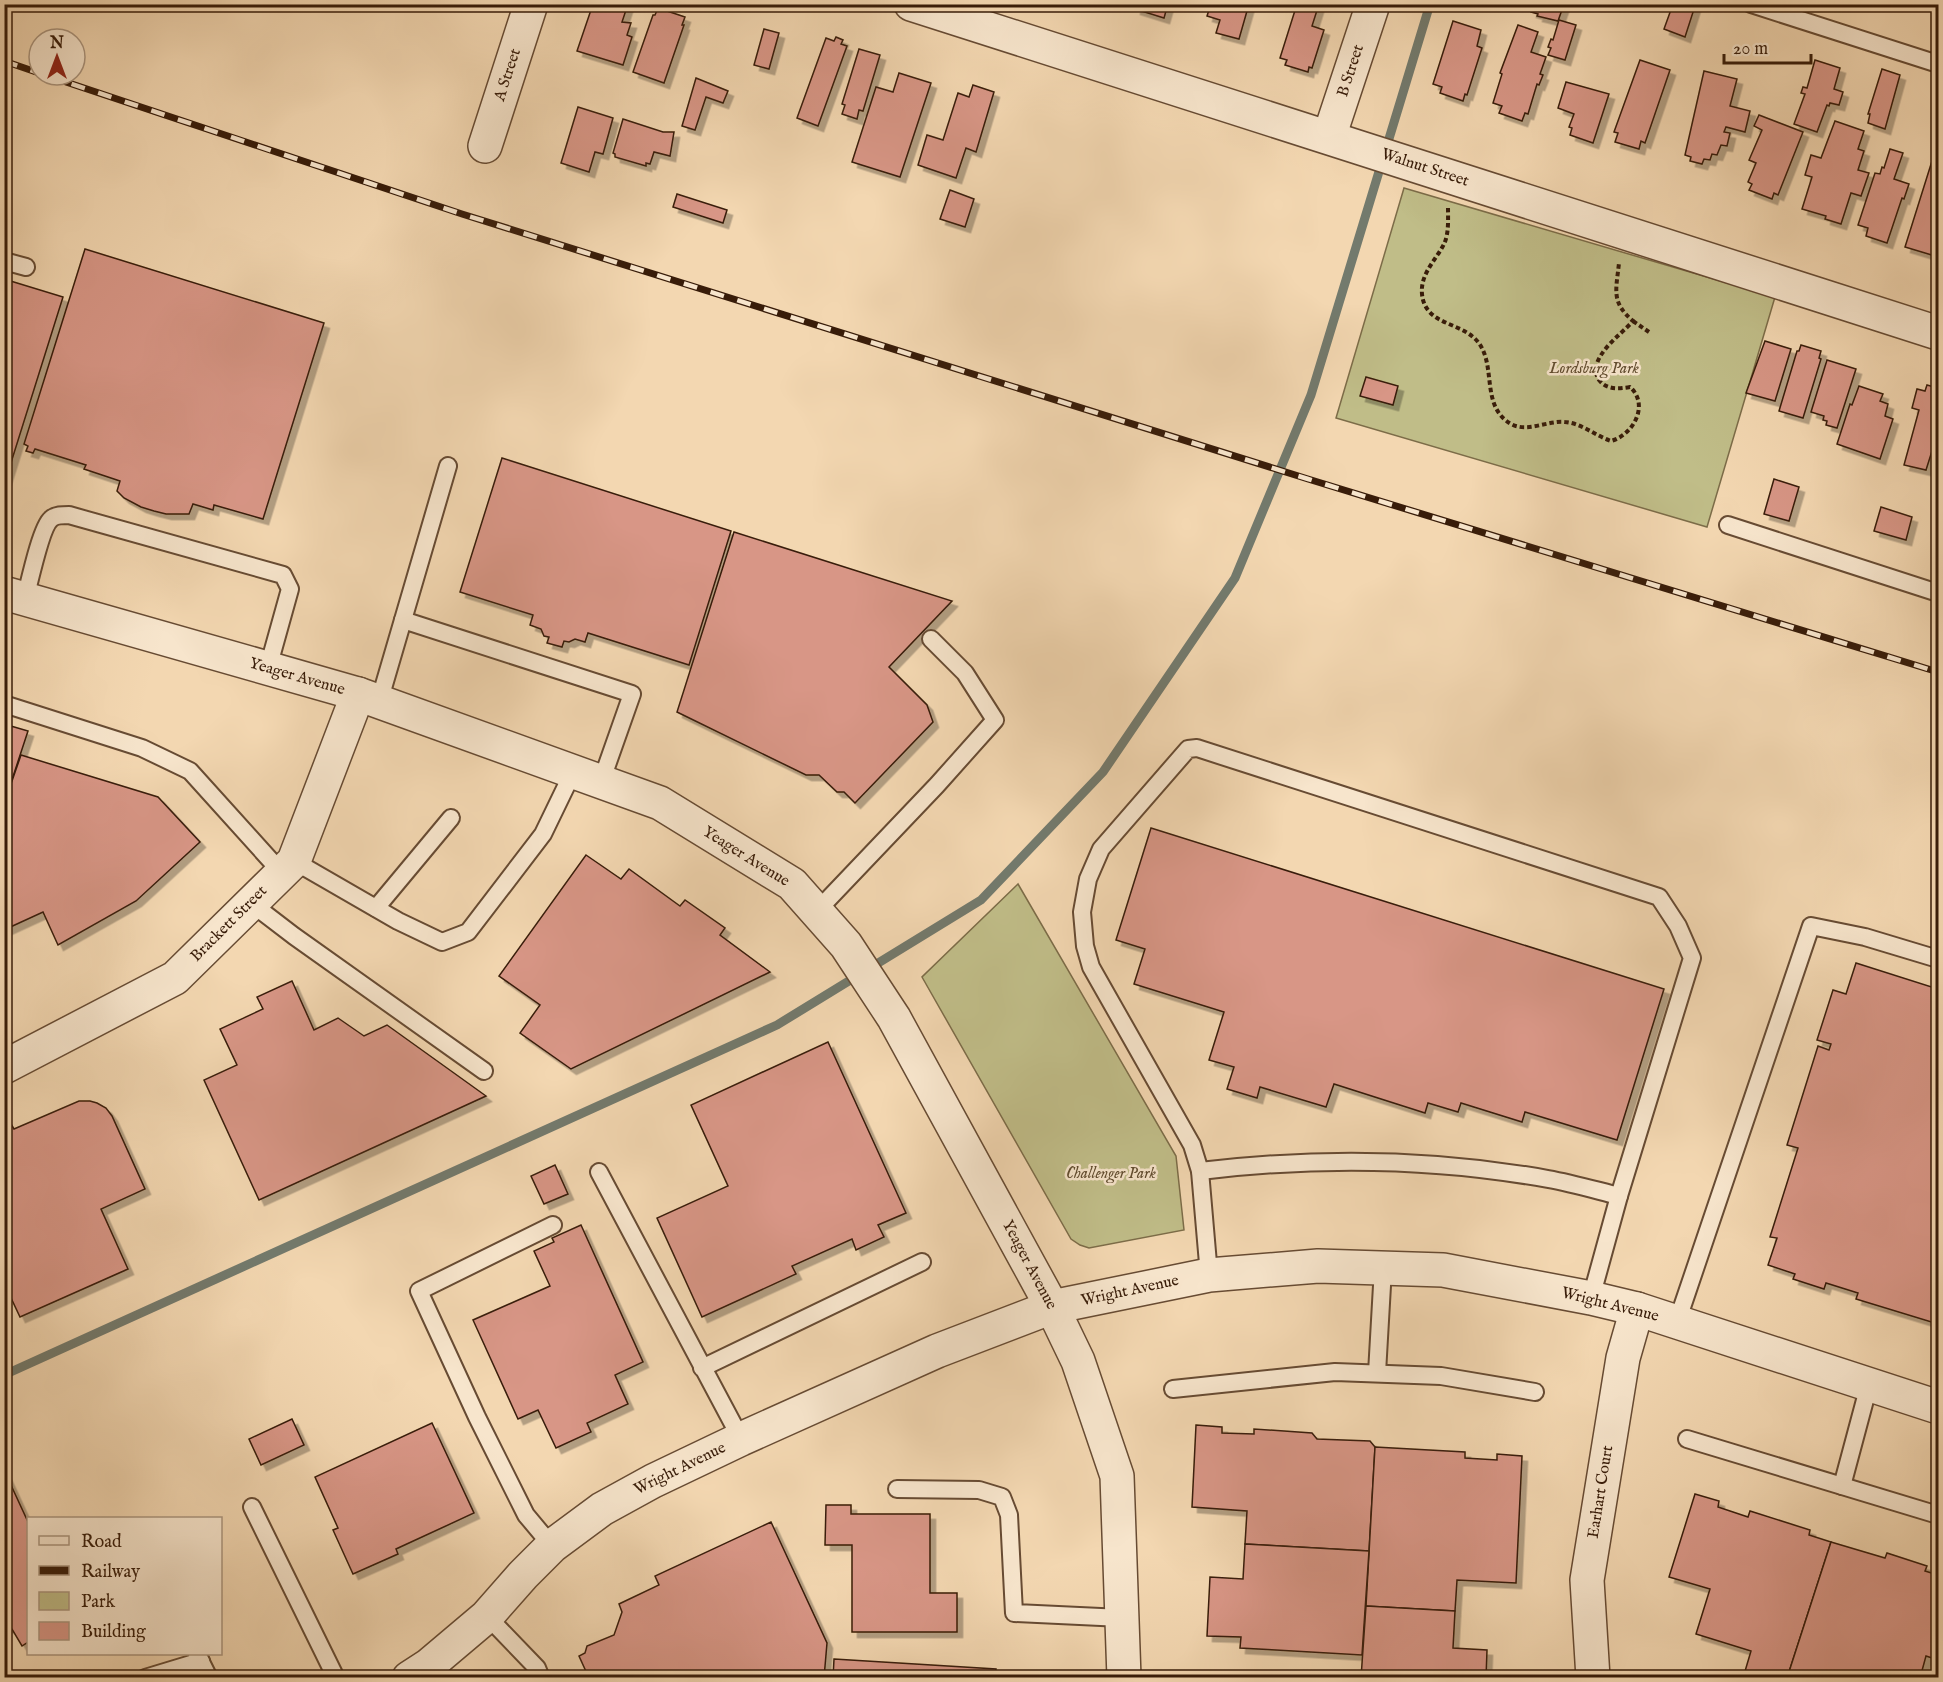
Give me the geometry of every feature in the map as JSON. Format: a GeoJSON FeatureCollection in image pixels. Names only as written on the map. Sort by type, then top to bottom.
{"type":"FeatureCollection","features":[{"type":"Feature","properties":{"kind":"street","name":"A Street"},"geometry":{"type":"LineString","coordinates":[[485,146],[531,4]]}},
{"type":"Feature","properties":{"kind":"street","name":"Walnut Street"},"geometry":{"type":"LineString","coordinates":[[911,4],[1938,333]]}},
{"type":"Feature","properties":{"kind":"street","name":"B Street"},"geometry":{"type":"LineString","coordinates":[[1343,141],[1373,4]]}},
{"type":"Feature","properties":{"kind":"street","name":"Yeager Avenue"},"geometry":{"type":"LineString","coordinates":[[15,596],[368,698],[660,803],[792,884],[846,945],[894,1018],[1053,1307],[1078,1361],[1117,1476],[1124,1677]]}},
{"type":"Feature","properties":{"kind":"street","name":"Brackett Street"},"geometry":{"type":"LineString","coordinates":[[4,1067],[175,978],[288,867],[368,698]]}},
{"type":"Feature","properties":{"kind":"street","name":"Wright Avenue"},"geometry":{"type":"LineString","coordinates":[[409,1677],[429,1665],[487,1616],[552,1546],[602,1509],[653,1481],[937,1351],[1053,1307],[1209,1275],[1318,1266],[1443,1270],[1637,1309],[1938,1407]]}},
{"type":"Feature","properties":{"kind":"street","name":"Earhart Court"},"geometry":{"type":"LineString","coordinates":[[1593,1677],[1587,1580],[1623,1358],[1637,1309]]}},
{"type":"Feature","properties":{"kind":"lane"},"geometry":{"type":"LineString","coordinates":[[1750,4],[1938,64]]}},
{"type":"Feature","properties":{"kind":"lane"},"geometry":{"type":"LineString","coordinates":[[4,261],[26,267]]}},
{"type":"Feature","properties":{"kind":"lane"},"geometry":{"type":"LineString","coordinates":[[368,698],[403,620],[448,466]]}},
{"type":"Feature","properties":{"kind":"lane"},"geometry":{"type":"LineString","coordinates":[[15,596],[44,529],[51,519],[60,515],[69,515],[283,575],[290,589],[268,668]]}},
{"type":"Feature","properties":{"kind":"lane"},"geometry":{"type":"LineString","coordinates":[[1728,525],[1938,592]]}},
{"type":"Feature","properties":{"kind":"lane"},"geometry":{"type":"LineString","coordinates":[[4,704],[142,748],[190,771],[288,867],[442,942],[468,933],[587,777],[632,694],[403,620]]}},
{"type":"Feature","properties":{"kind":"lane"},"geometry":{"type":"LineString","coordinates":[[816,912],[937,786],[995,720],[965,673],[931,639]]}},
{"type":"Feature","properties":{"kind":"lane"},"geometry":{"type":"LineString","coordinates":[[1209,1275],[1200,1171],[1192,1144],[1091,967],[1084,946],[1082,912],[1088,879],[1101,849],[1188,749],[1197,748],[1659,897],[1678,926],[1692,958],[1590,1298]]}},
{"type":"Feature","properties":{"kind":"lane"},"geometry":{"type":"LineString","coordinates":[[376,908],[452,818]]}},
{"type":"Feature","properties":{"kind":"lane"},"geometry":{"type":"LineString","coordinates":[[251,903],[484,1071]]}},
{"type":"Feature","properties":{"kind":"lane"},"geometry":{"type":"LineString","coordinates":[[1677,1322],[1811,926],[1865,937],[1938,959]]}},
{"type":"Feature","properties":{"kind":"lane"},"geometry":{"type":"LineString","coordinates":[[1200,1171],[1257,1164],[1323,1160],[1403,1162],[1549,1179],[1619,1196]]}},
{"type":"Feature","properties":{"kind":"lane"},"geometry":{"type":"LineString","coordinates":[[599,1172],[741,1439]]}},
{"type":"Feature","properties":{"kind":"lane"},"geometry":{"type":"LineString","coordinates":[[552,1546],[526,1515],[477,1417],[419,1291],[553,1226]]}},
{"type":"Feature","properties":{"kind":"lane"},"geometry":{"type":"LineString","coordinates":[[702,1368],[922,1262]]}},
{"type":"Feature","properties":{"kind":"lane"},"geometry":{"type":"LineString","coordinates":[[1377,1373],[1383,1268]]}},
{"type":"Feature","properties":{"kind":"lane"},"geometry":{"type":"LineString","coordinates":[[1173,1389],[1335,1372],[1441,1376],[1535,1392]]}},
{"type":"Feature","properties":{"kind":"lane"},"geometry":{"type":"LineString","coordinates":[[1842,1486],[1869,1384]]}},
{"type":"Feature","properties":{"kind":"lane"},"geometry":{"type":"LineString","coordinates":[[1687,1439],[1938,1515]]}},
{"type":"Feature","properties":{"kind":"lane"},"geometry":{"type":"LineString","coordinates":[[897,1489],[979,1490],[1002,1497],[1009,1515],[1014,1613],[1122,1618]]}},
{"type":"Feature","properties":{"kind":"lane"},"geometry":{"type":"LineString","coordinates":[[252,1507],[336,1677]]}},
{"type":"Feature","properties":{"kind":"lane"},"geometry":{"type":"LineString","coordinates":[[487,1616],[537,1668],[541,1677]]}},
{"type":"Feature","properties":{"kind":"lane"},"geometry":{"type":"LineString","coordinates":[[145,1677],[199,1657],[209,1677]]}},
{"type":"Feature","properties":{"kind":"path"},"geometry":{"type":"LineString","coordinates":[[1448,201],[1445,243],[1433,260],[1423,281],[1422,294],[1426,310],[1435,318],[1467,333],[1478,343],[1485,359],[1491,397],[1501,417],[1514,426],[1532,427],[1562,421],[1575,424],[1611,441],[1620,438],[1637,419],[1640,407],[1637,394],[1630,387],[1616,389],[1605,386],[1597,377],[1597,364],[1602,353],[1633,321]]}},
{"type":"Feature","properties":{"kind":"path"},"geometry":{"type":"LineString","coordinates":[[1620,256],[1616,298],[1621,310],[1649,332]]}},
{"type":"Feature","properties":{"kind":"green space","name":"Lordsburg Park"},"geometry":{"type":"Polygon","coordinates":[[[1404,188],[1775,297],[1707,527],[1336,418],[1404,188]]]}},
{"type":"Feature","properties":{"kind":"green space","name":"Challenger Park"},"geometry":{"type":"Polygon","coordinates":[[[1018,884],[1176,1156],[1184,1230],[1089,1248],[1071,1239],[922,977],[1018,884]]]}},
{"type":"Feature","properties":{"kind":"building"},"geometry":{"type":"Polygon","coordinates":[[[593,4],[628,4],[622,22],[631,23],[627,35],[632,37],[623,65],[577,51],[593,4]]]}},
{"type":"Feature","properties":{"kind":"building"},"geometry":{"type":"Polygon","coordinates":[[[1136,4],[1168,4],[1164,18],[1135,9],[1136,4]]]}},
{"type":"Feature","properties":{"kind":"building"},"geometry":{"type":"Polygon","coordinates":[[[1211,4],[1249,4],[1239,39],[1216,33],[1220,20],[1207,16],[1211,4]]]}},
{"type":"Feature","properties":{"kind":"building"},"geometry":{"type":"Polygon","coordinates":[[[1297,4],[1319,4],[1312,26],[1324,30],[1312,68],[1309,67],[1308,72],[1285,65],[1287,60],[1280,58],[1297,4]]]}},
{"type":"Feature","properties":{"kind":"building"},"geometry":{"type":"Polygon","coordinates":[[[1534,4],[1564,4],[1558,21],[1537,16],[1538,14],[1531,12],[1534,4]]]}},
{"type":"Feature","properties":{"kind":"building"},"geometry":{"type":"Polygon","coordinates":[[[1673,4],[1695,6],[1685,37],[1664,29],[1673,4]]]}},
{"type":"Feature","properties":{"kind":"building"},"geometry":{"type":"Polygon","coordinates":[[[658,8],[685,17],[664,83],[633,72],[653,15],[658,8]]]}},
{"type":"Feature","properties":{"kind":"building"},"geometry":{"type":"Polygon","coordinates":[[[1559,20],[1576,25],[1565,60],[1548,55],[1551,48],[1548,47],[1551,39],[1553,40],[1559,20]]]}},
{"type":"Feature","properties":{"kind":"building"},"geometry":{"type":"Polygon","coordinates":[[[1453,21],[1481,30],[1477,46],[1482,48],[1463,101],[1440,93],[1442,87],[1433,84],[1453,21]]]}},
{"type":"Feature","properties":{"kind":"building"},"geometry":{"type":"Polygon","coordinates":[[[1518,25],[1538,32],[1531,52],[1546,57],[1540,74],[1543,75],[1539,85],[1537,84],[1528,114],[1525,113],[1522,121],[1499,113],[1502,106],[1493,103],[1502,74],[1500,73],[1518,25]]]}},
{"type":"Feature","properties":{"kind":"building"},"geometry":{"type":"Polygon","coordinates":[[[764,29],[779,33],[769,69],[754,65],[764,29]]]}},
{"type":"Feature","properties":{"kind":"building"},"geometry":{"type":"Polygon","coordinates":[[[836,37],[843,40],[841,44],[847,46],[818,126],[797,118],[826,38],[834,41],[836,37]]]}},
{"type":"Feature","properties":{"kind":"building"},"geometry":{"type":"Polygon","coordinates":[[[859,49],[880,55],[863,111],[859,110],[857,119],[842,114],[845,105],[842,104],[859,49]]]}},
{"type":"Feature","properties":{"kind":"building"},"geometry":{"type":"Polygon","coordinates":[[[1640,60],[1670,70],[1645,143],[1641,141],[1639,149],[1615,142],[1618,133],[1614,132],[1640,60]]]}},
{"type":"Feature","properties":{"kind":"building"},"geometry":{"type":"Polygon","coordinates":[[[1815,60],[1840,68],[1834,89],[1843,92],[1839,105],[1830,103],[1829,106],[1827,105],[1817,132],[1794,124],[1805,94],[1801,93],[1803,87],[1807,88],[1815,60]]]}},
{"type":"Feature","properties":{"kind":"building"},"geometry":{"type":"Polygon","coordinates":[[[1882,69],[1900,75],[1885,129],[1868,123],[1870,114],[1868,114],[1882,69]]]}},
{"type":"Feature","properties":{"kind":"building"},"geometry":{"type":"Polygon","coordinates":[[[1704,71],[1737,79],[1730,106],[1750,111],[1745,132],[1726,127],[1724,132],[1730,133],[1727,146],[1721,145],[1717,155],[1712,154],[1710,160],[1704,159],[1702,164],[1690,161],[1691,157],[1685,155],[1704,71]]]}},
{"type":"Feature","properties":{"kind":"building"},"geometry":{"type":"Polygon","coordinates":[[[899,73],[931,83],[900,177],[852,162],[876,87],[893,92],[899,73]]]}},
{"type":"Feature","properties":{"kind":"building"},"geometry":{"type":"Polygon","coordinates":[[[696,78],[728,91],[723,103],[706,97],[695,130],[682,126],[696,78]]]}},
{"type":"Feature","properties":{"kind":"building"},"geometry":{"type":"Polygon","coordinates":[[[1566,82],[1609,94],[1593,143],[1570,135],[1572,128],[1569,127],[1574,114],[1558,108],[1566,82]]]}},
{"type":"Feature","properties":{"kind":"building"},"geometry":{"type":"Polygon","coordinates":[[[973,85],[994,92],[976,152],[966,148],[956,178],[918,165],[927,135],[943,140],[958,93],[969,97],[973,85]]]}},
{"type":"Feature","properties":{"kind":"building"},"geometry":{"type":"Polygon","coordinates":[[[578,107],[613,118],[603,154],[595,152],[589,172],[561,163],[578,107]]]}},
{"type":"Feature","properties":{"kind":"building"},"geometry":{"type":"Polygon","coordinates":[[[1759,115],[1803,132],[1778,195],[1774,193],[1772,199],[1749,190],[1752,184],[1748,182],[1756,163],[1749,160],[1762,130],[1754,126],[1759,115]]]}},
{"type":"Feature","properties":{"kind":"building"},"geometry":{"type":"Polygon","coordinates":[[[623,119],[663,132],[674,132],[670,156],[654,152],[650,164],[646,163],[646,166],[615,157],[613,153],[623,119]]]}},
{"type":"Feature","properties":{"kind":"building"},"geometry":{"type":"Polygon","coordinates":[[[1835,121],[1864,131],[1858,149],[1864,151],[1858,170],[1869,173],[1861,196],[1851,193],[1841,224],[1825,219],[1826,216],[1802,209],[1812,177],[1805,175],[1811,155],[1821,158],[1835,121]]]}},
{"type":"Feature","properties":{"kind":"building"},"geometry":{"type":"Polygon","coordinates":[[[1890,149],[1903,153],[1894,179],[1909,184],[1887,243],[1866,236],[1868,228],[1858,225],[1875,173],[1880,174],[1882,167],[1884,168],[1890,149]]]}},
{"type":"Feature","properties":{"kind":"building"},"geometry":{"type":"Polygon","coordinates":[[[1932,161],[1938,163],[1938,245],[1935,256],[1905,247],[1932,161]]]}},
{"type":"Feature","properties":{"kind":"building"},"geometry":{"type":"Polygon","coordinates":[[[950,190],[974,199],[965,227],[940,219],[950,190]]]}},
{"type":"Feature","properties":{"kind":"building"},"geometry":{"type":"Polygon","coordinates":[[[677,194],[727,210],[723,223],[673,207],[677,194]]]}},
{"type":"Feature","properties":{"kind":"building"},"geometry":{"type":"Polygon","coordinates":[[[85,249],[324,323],[263,519],[214,505],[213,510],[193,504],[189,514],[166,514],[154,511],[124,498],[117,491],[120,481],[84,469],[86,465],[35,449],[33,453],[26,451],[28,446],[24,444],[85,249]]]}},
{"type":"Feature","properties":{"kind":"building"},"geometry":{"type":"Polygon","coordinates":[[[4,279],[63,297],[4,485],[4,279]]]}},
{"type":"Feature","properties":{"kind":"building"},"geometry":{"type":"Polygon","coordinates":[[[1765,341],[1791,349],[1775,401],[1746,393],[1765,341]]]}},
{"type":"Feature","properties":{"kind":"building"},"geometry":{"type":"Polygon","coordinates":[[[1801,345],[1821,351],[1819,358],[1821,359],[1803,418],[1779,411],[1797,351],[1801,345]]]}},
{"type":"Feature","properties":{"kind":"building"},"geometry":{"type":"Polygon","coordinates":[[[1827,360],[1856,369],[1837,428],[1826,425],[1827,421],[1823,420],[1824,416],[1811,412],[1827,360]]]}},
{"type":"Feature","properties":{"kind":"building"},"geometry":{"type":"Polygon","coordinates":[[[1366,377],[1398,386],[1393,405],[1360,396],[1366,377]]]}},
{"type":"Feature","properties":{"kind":"building"},"geometry":{"type":"Polygon","coordinates":[[[1927,385],[1938,388],[1938,432],[1926,470],[1904,465],[1919,410],[1912,408],[1917,389],[1925,391],[1927,385]]]}},
{"type":"Feature","properties":{"kind":"building"},"geometry":{"type":"Polygon","coordinates":[[[1859,386],[1883,394],[1880,401],[1888,404],[1885,416],[1893,419],[1880,459],[1837,444],[1850,404],[1852,405],[1859,386]]]}},
{"type":"Feature","properties":{"kind":"building"},"geometry":{"type":"Polygon","coordinates":[[[502,458],[731,531],[689,665],[588,633],[585,642],[575,639],[569,642],[564,641],[562,647],[547,643],[549,637],[544,636],[541,629],[530,625],[533,615],[460,592],[502,458]]]}},
{"type":"Feature","properties":{"kind":"building"},"geometry":{"type":"Polygon","coordinates":[[[1774,479],[1799,487],[1789,521],[1764,514],[1774,479]]]}},
{"type":"Feature","properties":{"kind":"building"},"geometry":{"type":"Polygon","coordinates":[[[1881,507],[1912,517],[1906,540],[1874,531],[1881,507]]]}},
{"type":"Feature","properties":{"kind":"building"},"geometry":{"type":"Polygon","coordinates":[[[734,532],[952,601],[889,667],[927,705],[933,722],[855,803],[844,792],[837,792],[819,775],[806,775],[677,712],[734,532]]]}},
{"type":"Feature","properties":{"kind":"building"},"geometry":{"type":"Polygon","coordinates":[[[4,724],[28,731],[4,804],[4,724]]]}},
{"type":"Feature","properties":{"kind":"building"},"geometry":{"type":"Polygon","coordinates":[[[21,755],[158,797],[200,842],[136,901],[58,945],[43,912],[6,929],[4,804],[21,755]]]}},
{"type":"Feature","properties":{"kind":"building"},"geometry":{"type":"Polygon","coordinates":[[[1151,828],[1664,989],[1617,1140],[1525,1112],[1522,1122],[1461,1103],[1458,1112],[1428,1103],[1425,1113],[1334,1084],[1326,1107],[1260,1087],[1257,1098],[1227,1089],[1234,1067],[1209,1060],[1224,1012],[1134,984],[1145,949],[1116,940],[1151,828]]]}},
{"type":"Feature","properties":{"kind":"building"},"geometry":{"type":"Polygon","coordinates":[[[586,855],[621,879],[629,869],[680,906],[685,900],[725,928],[720,935],[770,972],[571,1069],[520,1033],[540,1005],[499,976],[586,855]]]}},
{"type":"Feature","properties":{"kind":"building"},"geometry":{"type":"Polygon","coordinates":[[[1856,963],[1938,989],[1938,1324],[1856,1299],[1858,1293],[1826,1283],[1824,1289],[1793,1279],[1795,1274],[1768,1265],[1777,1238],[1770,1237],[1798,1148],[1787,1145],[1818,1046],[1829,1050],[1831,1044],[1817,1040],[1833,990],[1846,994],[1856,963]]]}},
{"type":"Feature","properties":{"kind":"building"},"geometry":{"type":"Polygon","coordinates":[[[292,981],[314,1030],[338,1018],[364,1036],[387,1025],[486,1096],[259,1200],[204,1080],[237,1065],[220,1029],[263,1009],[257,997],[292,981]]]}},
{"type":"Feature","properties":{"kind":"building"},"geometry":{"type":"Polygon","coordinates":[[[828,1042],[906,1213],[878,1225],[884,1237],[856,1250],[852,1239],[792,1266],[796,1274],[702,1317],[657,1218],[728,1186],[691,1105],[828,1042]]]}},
{"type":"Feature","properties":{"kind":"building"},"geometry":{"type":"Polygon","coordinates":[[[79,1101],[97,1103],[106,1108],[112,1116],[145,1189],[101,1209],[128,1269],[20,1317],[4,1283],[4,1127],[11,1124],[14,1129],[79,1101]]]}},
{"type":"Feature","properties":{"kind":"building"},"geometry":{"type":"Polygon","coordinates":[[[555,1165],[568,1194],[544,1204],[531,1176],[555,1165]]]}},
{"type":"Feature","properties":{"kind":"building"},"geometry":{"type":"Polygon","coordinates":[[[581,1225],[643,1362],[615,1375],[628,1404],[587,1423],[591,1432],[556,1448],[538,1410],[518,1419],[473,1320],[550,1286],[534,1251],[554,1242],[552,1238],[581,1225]]]}},
{"type":"Feature","properties":{"kind":"building"},"geometry":{"type":"Polygon","coordinates":[[[292,1419],[304,1445],[261,1465],[249,1439],[292,1419]]]}},
{"type":"Feature","properties":{"kind":"building"},"geometry":{"type":"Polygon","coordinates":[[[432,1423],[474,1513],[396,1549],[398,1554],[353,1574],[333,1530],[338,1528],[315,1477],[432,1423]]]}},
{"type":"Feature","properties":{"kind":"building"},"geometry":{"type":"Polygon","coordinates":[[[1196,1425],[1222,1427],[1222,1433],[1254,1434],[1254,1429],[1312,1433],[1317,1439],[1370,1441],[1375,1447],[1369,1551],[1245,1544],[1247,1511],[1192,1507],[1196,1425]]]}},
{"type":"Feature","properties":{"kind":"building"},"geometry":{"type":"Polygon","coordinates":[[[1375,1447],[1465,1452],[1465,1458],[1497,1460],[1497,1454],[1522,1456],[1516,1583],[1457,1580],[1455,1611],[1366,1606],[1375,1447]]]}},
{"type":"Feature","properties":{"kind":"building"},"geometry":{"type":"Polygon","coordinates":[[[4,1470],[27,1520],[27,1643],[22,1646],[12,1629],[4,1626],[4,1470]]]}},
{"type":"Feature","properties":{"kind":"building"},"geometry":{"type":"Polygon","coordinates":[[[1695,1494],[1719,1501],[1718,1507],[1748,1517],[1750,1511],[1810,1530],[1809,1535],[1831,1542],[1787,1678],[1743,1678],[1751,1651],[1696,1634],[1710,1589],[1669,1577],[1695,1494]]]}},
{"type":"Feature","properties":{"kind":"building"},"geometry":{"type":"Polygon","coordinates":[[[826,1505],[851,1505],[851,1514],[930,1514],[930,1593],[957,1593],[957,1632],[852,1632],[852,1545],[825,1545],[826,1505]]]}},
{"type":"Feature","properties":{"kind":"building"},"geometry":{"type":"Polygon","coordinates":[[[771,1522],[827,1643],[824,1678],[589,1678],[579,1656],[585,1653],[587,1646],[614,1635],[622,1612],[619,1604],[659,1585],[655,1576],[771,1522]]]}},
{"type":"Feature","properties":{"kind":"building"},"geometry":{"type":"Polygon","coordinates":[[[1831,1542],[1885,1558],[1887,1553],[1927,1566],[1925,1571],[1938,1575],[1938,1660],[1926,1656],[1920,1678],[1787,1678],[1831,1542]]]}},
{"type":"Feature","properties":{"kind":"building"},"geometry":{"type":"Polygon","coordinates":[[[1245,1544],[1369,1551],[1362,1655],[1240,1648],[1241,1637],[1207,1636],[1210,1577],[1243,1579],[1245,1544]]]}},
{"type":"Feature","properties":{"kind":"building"},"geometry":{"type":"Polygon","coordinates":[[[1366,1606],[1455,1611],[1453,1648],[1487,1650],[1486,1678],[1361,1678],[1366,1606]]]}},
{"type":"Feature","properties":{"kind":"building"},"geometry":{"type":"Polygon","coordinates":[[[834,1659],[996,1669],[995,1678],[833,1678],[834,1659]]]}},
{"type":"Feature","properties":{"kind":"waterway"},"geometry":{"type":"LineString","coordinates":[[4,1375],[777,1025],[981,900],[1103,772],[1235,578],[1311,395],[1430,4]]}},
{"type":"Feature","properties":{"kind":"railway"},"geometry":{"type":"LineString","coordinates":[[4,61],[27,69]]}},
{"type":"Feature","properties":{"kind":"railway"},"geometry":{"type":"LineString","coordinates":[[81,87],[462,214],[1308,479],[1938,672]]}}]}
